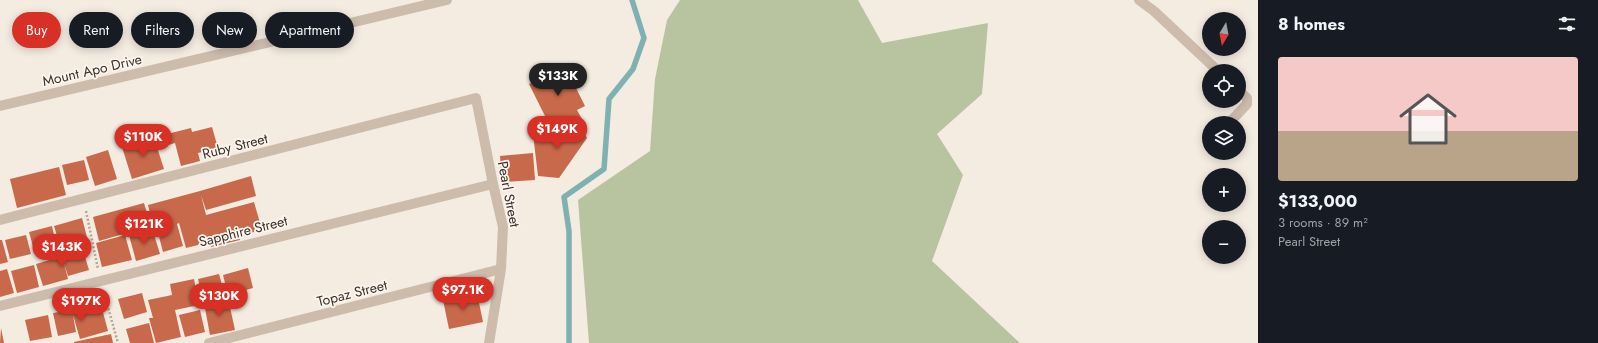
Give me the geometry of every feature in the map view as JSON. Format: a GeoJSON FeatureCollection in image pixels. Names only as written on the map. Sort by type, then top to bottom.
{"type":"FeatureCollection","features":[{"type":"Feature","properties":{"kind":"street","name":"Mount Apo Drive"},"geometry":{"type":"LineString","coordinates":[[0,106],[447,0]]}},
{"type":"Feature","properties":{"kind":"street"},"geometry":{"type":"LineString","coordinates":[[1139,0],[1154,11],[1211,64]]}},
{"type":"Feature","properties":{"kind":"street","name":"Pearl Street"},"geometry":{"type":"LineString","coordinates":[[476,98],[503,227],[501,269],[489,343]]}},
{"type":"Feature","properties":{"kind":"street","name":"Ruby Street"},"geometry":{"type":"LineString","coordinates":[[0,220],[476,98]]}},
{"type":"Feature","properties":{"kind":"street"},"geometry":{"type":"LineString","coordinates":[[1236,116],[1243,108]]}},
{"type":"Feature","properties":{"kind":"street","name":"Sapphire Street"},"geometry":{"type":"LineString","coordinates":[[0,306],[493,184]]}},
{"type":"Feature","properties":{"kind":"street","name":"Topaz Street"},"geometry":{"type":"LineString","coordinates":[[209,343],[501,269]]}},
{"type":"Feature","properties":{"kind":"green space"},"geometry":{"type":"Polygon","coordinates":[[[680,0],[858,0],[882,43],[988,23],[982,94],[937,134],[963,175],[932,261],[1020,343],[589,343],[578,200],[650,151],[655,79],[667,20],[680,0]]]}},
{"type":"Feature","properties":{"kind":"building"},"geometry":{"type":"Polygon","coordinates":[[[553,64],[558,72],[566,68],[585,106],[577,110],[582,119],[563,129],[559,122],[550,126],[529,84],[542,77],[539,71],[553,64]]]}},
{"type":"Feature","properties":{"kind":"building"},"geometry":{"type":"Polygon","coordinates":[[[212,127],[218,148],[198,153],[200,161],[181,166],[175,143],[162,147],[159,136],[191,128],[192,132],[212,127]]]}},
{"type":"Feature","properties":{"kind":"building"},"geometry":{"type":"Polygon","coordinates":[[[581,127],[587,138],[559,178],[538,176],[533,134],[581,127]]]}},
{"type":"Feature","properties":{"kind":"building"},"geometry":{"type":"Polygon","coordinates":[[[154,138],[164,169],[132,179],[122,147],[154,138]]]}},
{"type":"Feature","properties":{"kind":"building"},"geometry":{"type":"Polygon","coordinates":[[[108,150],[117,179],[95,186],[86,157],[108,150]]]}},
{"type":"Feature","properties":{"kind":"building"},"geometry":{"type":"Polygon","coordinates":[[[533,153],[535,180],[502,182],[500,156],[533,153]]]}},
{"type":"Feature","properties":{"kind":"building"},"geometry":{"type":"Polygon","coordinates":[[[84,160],[89,180],[67,185],[62,165],[84,160]]]}},
{"type":"Feature","properties":{"kind":"building"},"geometry":{"type":"Polygon","coordinates":[[[59,167],[66,195],[17,208],[10,179],[59,167]]]}},
{"type":"Feature","properties":{"kind":"building"},"geometry":{"type":"Polygon","coordinates":[[[251,176],[256,196],[206,210],[201,195],[206,215],[254,202],[262,230],[239,236],[240,240],[211,247],[210,242],[186,248],[179,223],[177,224],[183,246],[163,252],[157,229],[154,229],[148,205],[251,176]]]}},
{"type":"Feature","properties":{"kind":"building"},"geometry":{"type":"Polygon","coordinates":[[[144,203],[151,226],[99,241],[93,217],[144,203]]]}},
{"type":"Feature","properties":{"kind":"building"},"geometry":{"type":"Polygon","coordinates":[[[82,218],[89,245],[62,252],[54,226],[82,218]]]}},
{"type":"Feature","properties":{"kind":"building"},"geometry":{"type":"Polygon","coordinates":[[[52,226],[57,249],[35,254],[29,232],[52,226]]]}},
{"type":"Feature","properties":{"kind":"building"},"geometry":{"type":"Polygon","coordinates":[[[152,228],[160,254],[136,261],[129,235],[152,228]]]}},
{"type":"Feature","properties":{"kind":"building"},"geometry":{"type":"Polygon","coordinates":[[[26,235],[31,254],[10,259],[5,240],[26,235]]]}},
{"type":"Feature","properties":{"kind":"building"},"geometry":{"type":"Polygon","coordinates":[[[125,235],[132,260],[102,267],[96,243],[125,235]]]}},
{"type":"Feature","properties":{"kind":"building"},"geometry":{"type":"Polygon","coordinates":[[[0,240],[2,240],[8,262],[0,264],[0,240]]]}},
{"type":"Feature","properties":{"kind":"building"},"geometry":{"type":"Polygon","coordinates":[[[83,250],[89,270],[68,276],[64,263],[68,279],[43,286],[36,264],[83,250]]]}},
{"type":"Feature","properties":{"kind":"building"},"geometry":{"type":"Polygon","coordinates":[[[34,265],[39,287],[17,293],[11,271],[34,265]]]}},
{"type":"Feature","properties":{"kind":"building"},"geometry":{"type":"Polygon","coordinates":[[[248,268],[253,288],[228,295],[223,275],[248,268]]]}},
{"type":"Feature","properties":{"kind":"building"},"geometry":{"type":"Polygon","coordinates":[[[7,269],[14,293],[0,297],[0,271],[7,269]]]}},
{"type":"Feature","properties":{"kind":"building"},"geometry":{"type":"Polygon","coordinates":[[[219,274],[225,295],[203,300],[198,279],[219,274]]]}},
{"type":"Feature","properties":{"kind":"building"},"geometry":{"type":"Polygon","coordinates":[[[194,279],[199,305],[175,310],[181,337],[156,343],[149,318],[153,318],[148,300],[172,295],[170,284],[194,279]]]}},
{"type":"Feature","properties":{"kind":"building"},"geometry":{"type":"Polygon","coordinates":[[[142,293],[147,312],[124,319],[118,299],[142,293]]]}},
{"type":"Feature","properties":{"kind":"building"},"geometry":{"type":"Polygon","coordinates":[[[477,293],[483,322],[449,329],[443,300],[477,293]]]}},
{"type":"Feature","properties":{"kind":"building"},"geometry":{"type":"Polygon","coordinates":[[[228,298],[235,330],[210,335],[204,303],[228,298]]]}},
{"type":"Feature","properties":{"kind":"building"},"geometry":{"type":"Polygon","coordinates":[[[101,305],[108,331],[80,339],[73,315],[76,332],[58,336],[53,313],[71,310],[73,312],[101,305]]]}},
{"type":"Feature","properties":{"kind":"building"},"geometry":{"type":"Polygon","coordinates":[[[200,310],[205,332],[185,337],[179,315],[200,310]]]}},
{"type":"Feature","properties":{"kind":"building"},"geometry":{"type":"Polygon","coordinates":[[[48,315],[52,337],[30,341],[25,320],[48,315]]]}},
{"type":"Feature","properties":{"kind":"building"},"geometry":{"type":"Polygon","coordinates":[[[149,323],[154,343],[130,343],[126,329],[149,323]]]}},
{"type":"Feature","properties":{"kind":"building"},"geometry":{"type":"Polygon","coordinates":[[[1,328],[4,343],[0,343],[1,328]]]}},
{"type":"Feature","properties":{"kind":"building"},"geometry":{"type":"Polygon","coordinates":[[[111,334],[113,343],[74,343],[74,342],[111,334]]]}},
{"type":"Feature","properties":{"kind":"waterway"},"geometry":{"type":"LineString","coordinates":[[569,343],[569,231],[564,197],[604,169],[609,99],[633,69],[644,38],[632,0]]}}]}
